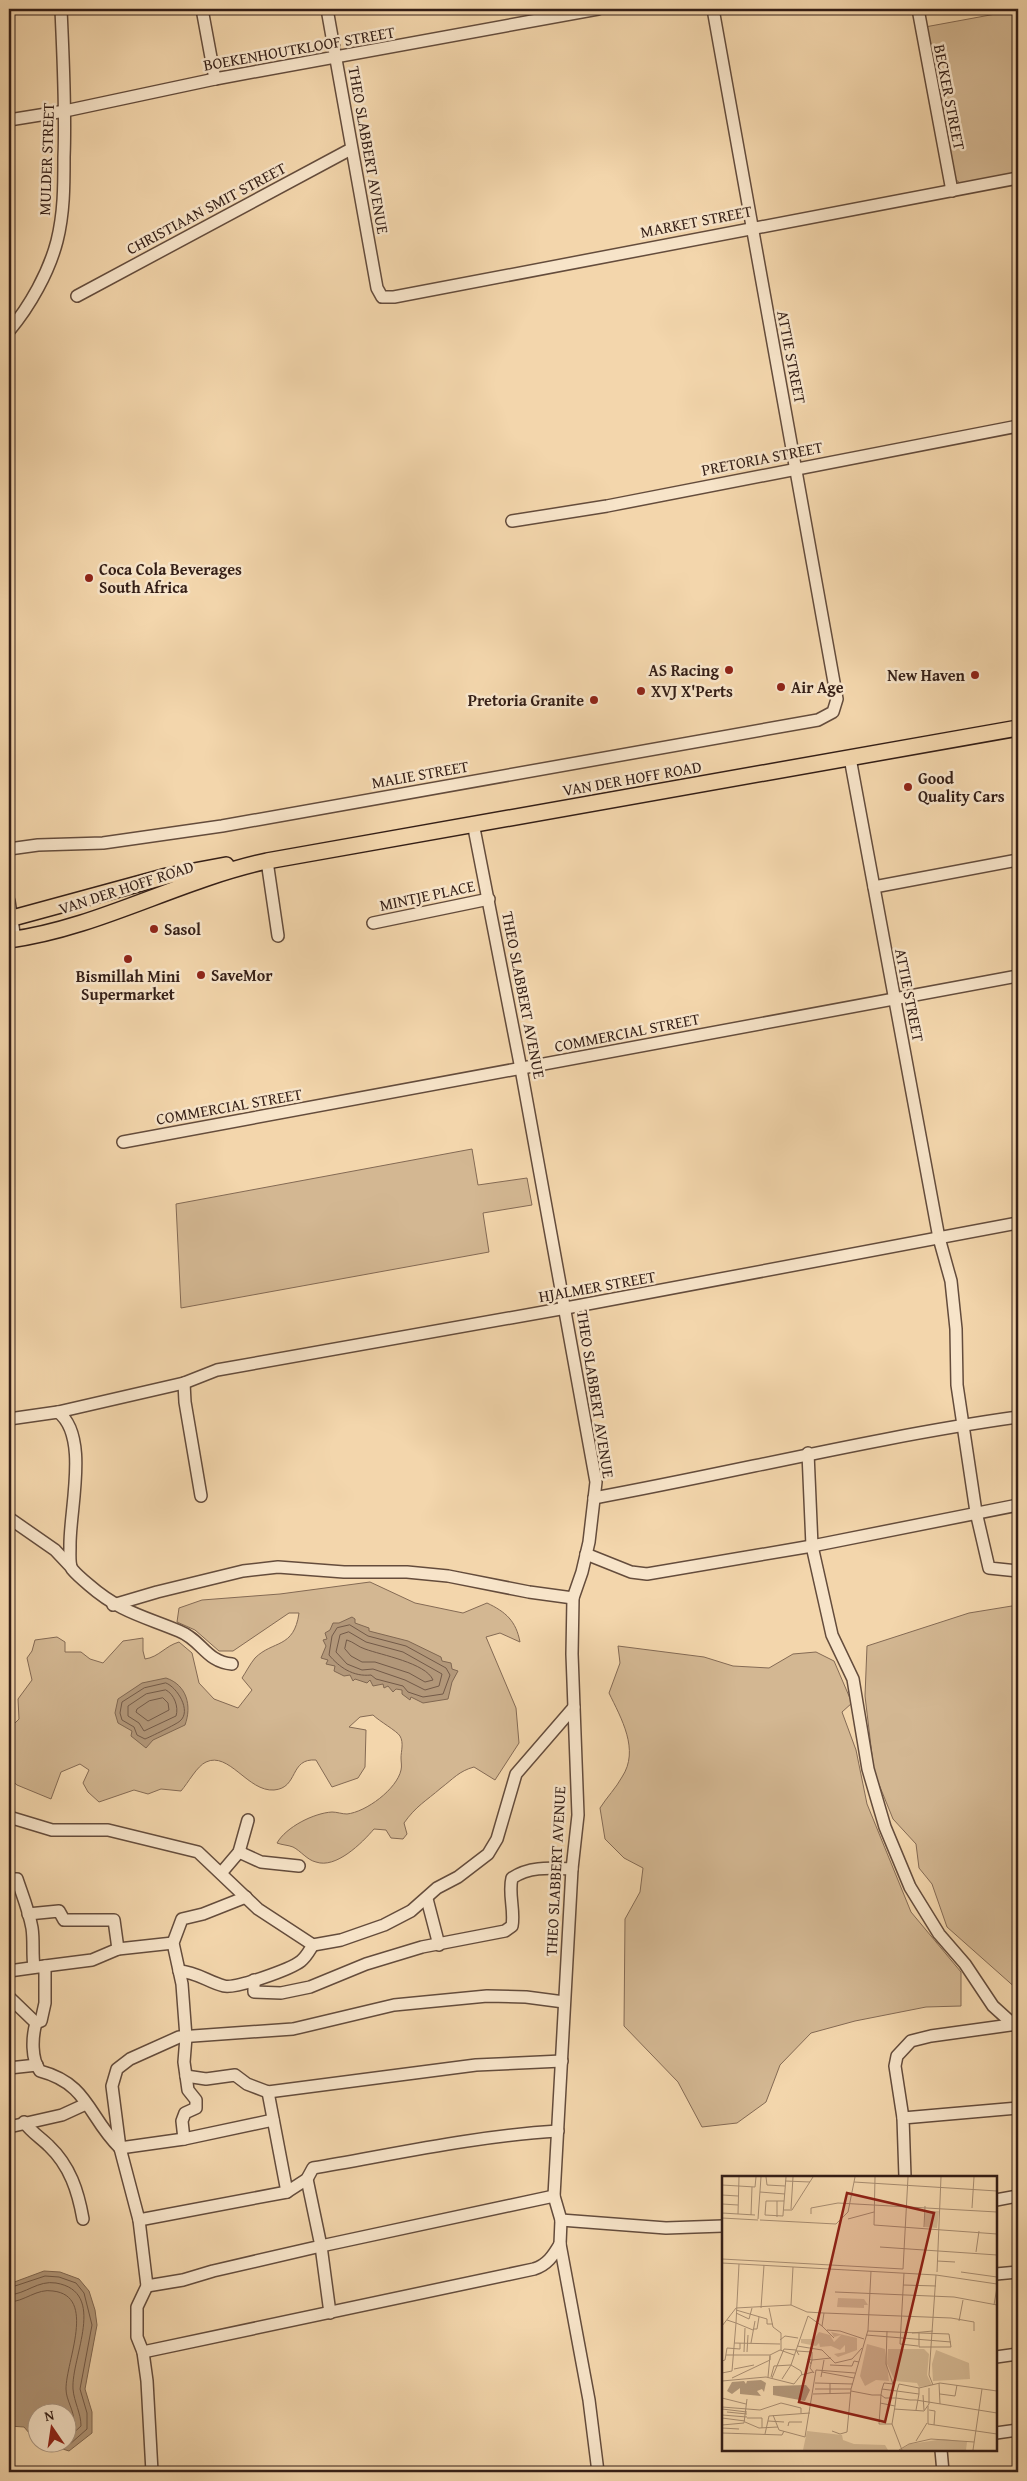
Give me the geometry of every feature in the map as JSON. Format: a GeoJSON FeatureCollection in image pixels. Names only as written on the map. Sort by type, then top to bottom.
{"type":"FeatureCollection","features":[{"type":"Feature","properties":{"kind":"main road","name":"VAN DER HOFF ROAD"},"geometry":{"type":"LineString","coordinates":[[10,918],[175,874],[230,864],[260,862],[1018,728]]}},
{"type":"Feature","properties":{"kind":"main road","name":"VAN DER HOFF ROAD"},"geometry":{"type":"LineString","coordinates":[[12,939],[104,914],[260,862]]}},
{"type":"Feature","properties":{"kind":"street","name":"MULDER STREET"},"geometry":{"type":"LineString","coordinates":[[9,331],[29,303],[56,242],[64,208],[66,112],[61,9]]}},
{"type":"Feature","properties":{"kind":"street"},"geometry":{"type":"LineString","coordinates":[[202,9],[215,79]]}},
{"type":"Feature","properties":{"kind":"street","name":"THEO SLABBERT AVENUE"},"geometry":{"type":"LineString","coordinates":[[327,9],[377,288],[381,296]]}},
{"type":"Feature","properties":{"kind":"street","name":"BOEKENHOUTKLOOF STREET"},"geometry":{"type":"LineString","coordinates":[[9,120],[66,112],[215,79],[598,9]]}},
{"type":"Feature","properties":{"kind":"street","name":"ATTIE STREET"},"geometry":{"type":"LineString","coordinates":[[713,9],[837,699],[833,712]]}},
{"type":"Feature","properties":{"kind":"street","name":"BECKER STREET"},"geometry":{"type":"LineString","coordinates":[[918,9],[952,191]]}},
{"type":"Feature","properties":{"kind":"street","name":"CHRISTIAAN SMIT STREET"},"geometry":{"type":"LineString","coordinates":[[77,296],[351,149]]}},
{"type":"Feature","properties":{"kind":"street","name":"MARKET STREET"},"geometry":{"type":"LineString","coordinates":[[381,296],[394,297],[751,227],[1018,178]]}},
{"type":"Feature","properties":{"kind":"street","name":"PRETORIA STREET"},"geometry":{"type":"LineString","coordinates":[[512,521],[606,506],[796,467],[1018,426]]}},
{"type":"Feature","properties":{"kind":"street","name":"MALIE STREET"},"geometry":{"type":"LineString","coordinates":[[9,849],[38,845],[103,843],[222,826],[818,720],[833,712]]}},
{"type":"Feature","properties":{"kind":"street","name":"ATTIE STREET"},"geometry":{"type":"LineString","coordinates":[[850,758],[939,1238],[951,1281],[956,1329],[955,1364],[976,1512],[989,1568],[1018,1571]]}},
{"type":"Feature","properties":{"kind":"street","name":"THEO SLABBERT AVENUE"},"geometry":{"type":"LineString","coordinates":[[473,823],[566,1308],[596,1482],[586,1554],[573,1598],[574,1707],[578,1815],[572,1869],[554,2196],[561,2220],[560,2244],[589,2400],[598,2472]]}},
{"type":"Feature","properties":{"kind":"street"},"geometry":{"type":"LineString","coordinates":[[874,887],[1018,860]]}},
{"type":"Feature","properties":{"kind":"street"},"geometry":{"type":"LineString","coordinates":[[260,862],[278,936]]}},
{"type":"Feature","properties":{"kind":"street","name":"MINTJE PLACE"},"geometry":{"type":"LineString","coordinates":[[373,924],[489,899]]}},
{"type":"Feature","properties":{"kind":"street"},"geometry":{"type":"LineString","coordinates":[[9,901],[12,939]]}},
{"type":"Feature","properties":{"kind":"street","name":"COMMERCIAL STREET"},"geometry":{"type":"LineString","coordinates":[[123,1142],[1018,976]]}},
{"type":"Feature","properties":{"kind":"street","name":"HJALMER STREET"},"geometry":{"type":"LineString","coordinates":[[9,1419],[58,1412],[184,1383],[218,1370],[1018,1224]]}},
{"type":"Feature","properties":{"kind":"street"},"geometry":{"type":"LineString","coordinates":[[184,1383],[185,1402],[201,1496]]}},
{"type":"Feature","properties":{"kind":"street"},"geometry":{"type":"LineString","coordinates":[[58,1412],[64,1416],[72,1431],[76,1458],[70,1532],[71,1567]]}},
{"type":"Feature","properties":{"kind":"street"},"geometry":{"type":"LineString","coordinates":[[594,1498],[722,1474],[808,1453],[1018,1417]]}},
{"type":"Feature","properties":{"kind":"street"},"geometry":{"type":"LineString","coordinates":[[808,1453],[812,1546],[832,1635],[852,1679],[868,1769],[885,1827],[910,1887],[939,1934],[965,1964],[993,2006],[1016,2025]]}},
{"type":"Feature","properties":{"kind":"street"},"geometry":{"type":"LineString","coordinates":[[586,1554],[631,1572],[646,1574],[812,1546],[1018,1505]]}},
{"type":"Feature","properties":{"kind":"street"},"geometry":{"type":"LineString","coordinates":[[9,1518],[55,1550],[113,1605],[183,1633],[214,1660],[232,1664]]}},
{"type":"Feature","properties":{"kind":"street"},"geometry":{"type":"LineString","coordinates":[[113,1605],[243,1571],[278,1567],[344,1572],[407,1572],[439,1575],[480,1581],[529,1592],[573,1598]]}},
{"type":"Feature","properties":{"kind":"street"},"geometry":{"type":"LineString","coordinates":[[180,1971],[195,1973],[226,1986],[254,1980],[298,1963],[306,1957],[313,1945],[372,1930],[411,1911],[427,1899],[437,1888],[458,1877],[490,1852],[497,1839],[516,1774],[574,1707]]}},
{"type":"Feature","properties":{"kind":"street"},"geometry":{"type":"LineString","coordinates":[[9,1817],[52,1830],[108,1830],[198,1852],[222,1872],[258,1909],[313,1945]]}},
{"type":"Feature","properties":{"kind":"street"},"geometry":{"type":"LineString","coordinates":[[222,1872],[239,1852],[248,1820]]}},
{"type":"Feature","properties":{"kind":"street"},"geometry":{"type":"LineString","coordinates":[[239,1852],[261,1862],[299,1866]]}},
{"type":"Feature","properties":{"kind":"street"},"geometry":{"type":"LineString","coordinates":[[254,1980],[254,1992],[281,1993],[310,1987],[366,1964],[422,1947],[482,1937],[512,1926],[514,1916],[510,1885],[512,1878],[521,1872],[550,1868],[572,1869]]}},
{"type":"Feature","properties":{"kind":"street"},"geometry":{"type":"LineString","coordinates":[[9,1879],[17,1879],[32,1928],[31,1947],[40,1967],[45,2003],[41,2020],[36,2023]]}},
{"type":"Feature","properties":{"kind":"street"},"geometry":{"type":"LineString","coordinates":[[184,2139],[182,2121],[185,2113],[196,2108],[196,2100],[188,2090],[184,2062],[186,2037],[180,1971],[173,1942],[182,1918],[203,1914],[246,1897]]}},
{"type":"Feature","properties":{"kind":"street"},"geometry":{"type":"LineString","coordinates":[[427,1899],[439,1945]]}},
{"type":"Feature","properties":{"kind":"street"},"geometry":{"type":"LineString","coordinates":[[28,1914],[59,1911],[64,1920],[113,1919],[118,1949]]}},
{"type":"Feature","properties":{"kind":"street"},"geometry":{"type":"LineString","coordinates":[[9,1971],[92,1960],[118,1949],[173,1942]]}},
{"type":"Feature","properties":{"kind":"street"},"geometry":{"type":"LineString","coordinates":[[152,2472],[150,2407],[143,2352],[137,2337],[136,2307],[147,2286],[139,2220],[120,2148],[112,2086],[117,2069],[130,2058],[172,2040],[186,2037],[294,2028],[394,2004],[487,1996],[526,1997],[564,2002]]}},
{"type":"Feature","properties":{"kind":"street"},"geometry":{"type":"LineString","coordinates":[[9,1997],[36,2023]]}},
{"type":"Feature","properties":{"kind":"street"},"geometry":{"type":"LineString","coordinates":[[36,2023],[34,2044],[37,2065],[40,2071],[54,2074],[81,2092],[86,2104],[120,2148]]}},
{"type":"Feature","properties":{"kind":"street"},"geometry":{"type":"LineString","coordinates":[[905,2176],[903,2118],[895,2066],[897,2056],[907,2044],[920,2037],[1016,2025]]}},
{"type":"Feature","properties":{"kind":"street"},"geometry":{"type":"LineString","coordinates":[[186,2076],[206,2079],[235,2075],[247,2084],[268,2092],[476,2065],[562,2060]]}},
{"type":"Feature","properties":{"kind":"street"},"geometry":{"type":"LineString","coordinates":[[9,2068],[37,2065]]}},
{"type":"Feature","properties":{"kind":"street"},"geometry":{"type":"LineString","coordinates":[[268,2092],[287,2192]]}},
{"type":"Feature","properties":{"kind":"street"},"geometry":{"type":"LineString","coordinates":[[9,2126],[62,2115],[86,2104]]}},
{"type":"Feature","properties":{"kind":"street"},"geometry":{"type":"LineString","coordinates":[[903,2118],[1018,2108]]}},
{"type":"Feature","properties":{"kind":"street"},"geometry":{"type":"LineString","coordinates":[[120,2148],[184,2139],[273,2120]]}},
{"type":"Feature","properties":{"kind":"street"},"geometry":{"type":"LineString","coordinates":[[24,2122],[30,2130],[50,2147],[74,2181],[83,2219]]}},
{"type":"Feature","properties":{"kind":"street"},"geometry":{"type":"LineString","coordinates":[[139,2220],[287,2192],[307,2179],[313,2168],[412,2148],[511,2134],[558,2130]]}},
{"type":"Feature","properties":{"kind":"street"},"geometry":{"type":"LineString","coordinates":[[307,2179],[321,2246],[330,2313]]}},
{"type":"Feature","properties":{"kind":"street"},"geometry":{"type":"LineString","coordinates":[[147,2286],[183,2280],[213,2271],[321,2246],[554,2196]]}},
{"type":"Feature","properties":{"kind":"street"},"geometry":{"type":"LineString","coordinates":[[997,2200],[1018,2196]]}},
{"type":"Feature","properties":{"kind":"street"},"geometry":{"type":"LineString","coordinates":[[561,2220],[666,2228],[722,2226]]}},
{"type":"Feature","properties":{"kind":"street"},"geometry":{"type":"LineString","coordinates":[[143,2352],[534,2269],[543,2266],[550,2260],[560,2244]]}},
{"type":"Feature","properties":{"kind":"street"},"geometry":{"type":"LineString","coordinates":[[997,2274],[1018,2272]]}},
{"type":"Feature","properties":{"kind":"street"},"geometry":{"type":"LineString","coordinates":[[997,2357],[1018,2354]]}},
{"type":"Feature","properties":{"kind":"street"},"geometry":{"type":"LineString","coordinates":[[997,2433],[1018,2430]]}},
{"type":"Feature","properties":{"kind":"street"},"geometry":{"type":"LineString","coordinates":[[942,2451],[943,2472]]}},
{"type":"Feature","properties":{"kind":"shaded area"},"geometry":{"type":"Polygon","coordinates":[[[1001,9],[1018,9],[1018,175],[961,184],[954,178],[925,27],[1001,13],[1001,9]]]}},
{"type":"Feature","properties":{"kind":"shaded area"},"geometry":{"type":"Polygon","coordinates":[[[472,1149],[478,1185],[527,1178],[532,1205],[483,1213],[489,1252],[181,1308],[176,1204],[472,1149]]]}},
{"type":"Feature","properties":{"kind":"shaded area"},"geometry":{"type":"Polygon","coordinates":[[[370,1582],[415,1603],[463,1613],[487,1603],[500,1610],[509,1618],[516,1628],[520,1642],[500,1633],[486,1637],[516,1708],[519,1743],[495,1780],[474,1767],[456,1776],[421,1804],[404,1823],[407,1834],[403,1839],[391,1838],[386,1830],[374,1829],[348,1853],[332,1862],[324,1863],[310,1859],[293,1847],[277,1843],[294,1826],[309,1818],[334,1812],[347,1814],[363,1809],[380,1798],[394,1785],[401,1768],[401,1739],[395,1731],[373,1715],[360,1717],[349,1727],[366,1730],[365,1767],[358,1778],[332,1787],[316,1760],[307,1761],[302,1764],[297,1768],[287,1784],[282,1788],[274,1790],[256,1785],[223,1762],[214,1760],[206,1762],[199,1767],[181,1791],[161,1789],[148,1794],[134,1790],[99,1802],[88,1792],[83,1783],[89,1770],[80,1764],[61,1772],[51,1799],[17,1785],[9,1778],[9,1729],[19,1719],[18,1699],[32,1680],[27,1658],[32,1651],[35,1640],[57,1637],[65,1642],[65,1652],[81,1652],[90,1659],[103,1663],[123,1641],[143,1638],[145,1659],[179,1642],[192,1653],[199,1683],[214,1699],[238,1708],[252,1690],[242,1678],[250,1665],[262,1652],[282,1642],[293,1633],[299,1613],[289,1613],[233,1651],[219,1651],[195,1630],[177,1622],[179,1608],[202,1600],[280,1594],[370,1582]]]}},
{"type":"Feature","properties":{"kind":"shaded area"},"geometry":{"type":"Polygon","coordinates":[[[1018,1605],[1018,1990],[947,1927],[932,1884],[919,1868],[916,1844],[893,1819],[874,1772],[865,1696],[867,1646],[969,1613],[1018,1605]]]}},
{"type":"Feature","properties":{"kind":"shaded area"},"geometry":{"type":"Polygon","coordinates":[[[618,1646],[704,1657],[733,1666],[769,1668],[793,1654],[816,1652],[834,1661],[852,1703],[842,1712],[856,1750],[867,1804],[911,1912],[961,1972],[961,2006],[926,2007],[855,2021],[811,2033],[780,2065],[766,2102],[737,2123],[702,2127],[678,2082],[624,2026],[625,1919],[640,1892],[643,1868],[624,1858],[605,1839],[600,1808],[622,1777],[627,1767],[629,1756],[627,1734],[609,1693],[620,1663],[618,1646]]]}},
{"type":"Feature","properties":{"kind":"water"},"geometry":{"type":"Polygon","coordinates":[[[352,1617],[355,1619],[355,1623],[369,1628],[369,1631],[408,1641],[441,1657],[442,1661],[451,1663],[452,1669],[458,1671],[452,1682],[448,1699],[423,1703],[411,1697],[410,1700],[402,1694],[402,1690],[396,1689],[393,1692],[388,1686],[384,1688],[383,1684],[373,1686],[370,1680],[367,1683],[355,1679],[353,1681],[350,1675],[344,1676],[334,1671],[335,1666],[326,1664],[328,1660],[321,1658],[326,1646],[323,1640],[327,1639],[325,1633],[330,1630],[333,1623],[339,1623],[352,1617]]]}},
{"type":"Feature","properties":{"kind":"water"},"geometry":{"type":"Polygon","coordinates":[[[166,1678],[179,1686],[186,1697],[188,1711],[185,1725],[153,1740],[146,1748],[131,1736],[132,1731],[118,1723],[115,1713],[118,1699],[142,1683],[166,1678]]]}},
{"type":"Feature","properties":{"kind":"water"},"geometry":{"type":"Polygon","coordinates":[[[44,2271],[60,2272],[79,2279],[89,2291],[97,2325],[85,2389],[92,2412],[92,2433],[78,2444],[78,2404],[28,2404],[28,2432],[24,2427],[9,2426],[9,2284],[44,2271]]]}},
{"type":"Feature","properties":{"kind":"place","name":"Coca Cola Beverages South Africa"},"geometry":{"type":"Point","coordinates":[89,578]}},
{"type":"Feature","properties":{"kind":"place","name":"AS Racing"},"geometry":{"type":"Point","coordinates":[729,670]}},
{"type":"Feature","properties":{"kind":"place","name":"New Haven"},"geometry":{"type":"Point","coordinates":[975,675]}},
{"type":"Feature","properties":{"kind":"place","name":"Air Age"},"geometry":{"type":"Point","coordinates":[781,687]}},
{"type":"Feature","properties":{"kind":"place","name":"XVJ X'Perts"},"geometry":{"type":"Point","coordinates":[641,691]}},
{"type":"Feature","properties":{"kind":"place","name":"Pretoria Granite"},"geometry":{"type":"Point","coordinates":[594,700]}},
{"type":"Feature","properties":{"kind":"place","name":"Good Quality Cars"},"geometry":{"type":"Point","coordinates":[908,787]}},
{"type":"Feature","properties":{"kind":"place","name":"Sasol"},"geometry":{"type":"Point","coordinates":[154,929]}},
{"type":"Feature","properties":{"kind":"place","name":"Bismillah Mini Supermarket"},"geometry":{"type":"Point","coordinates":[128,959]}},
{"type":"Feature","properties":{"kind":"place","name":"SaveMor"},"geometry":{"type":"Point","coordinates":[201,975]}}]}
